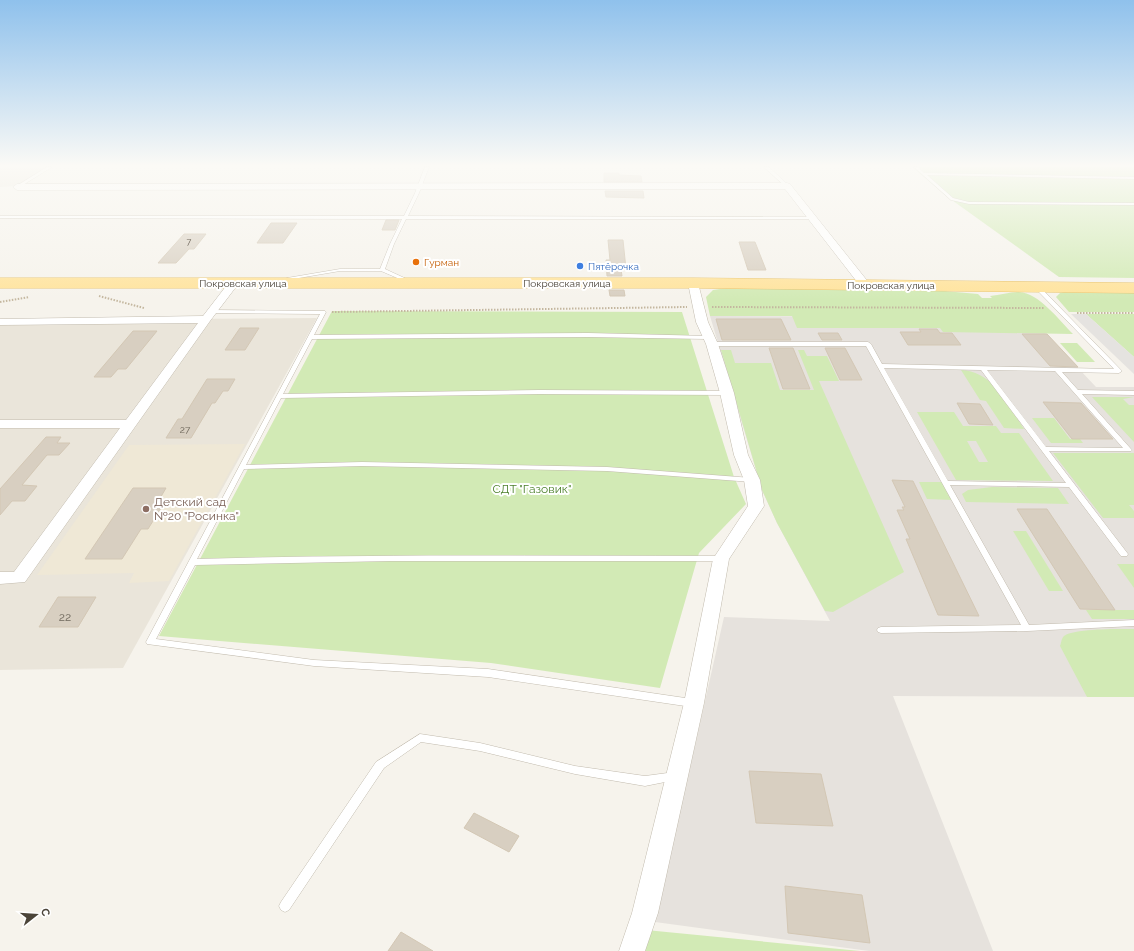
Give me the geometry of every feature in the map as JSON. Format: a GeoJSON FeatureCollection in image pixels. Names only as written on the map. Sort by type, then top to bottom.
{"type":"FeatureCollection","features":[{"type":"Feature","properties":{"kind":"main road","name":"Покровская улица"},"geometry":{"type":"LineString","coordinates":[[0,283],[693,283],[1134,288]]}},
{"type":"Feature","properties":{"kind":"street"},"geometry":{"type":"LineString","coordinates":[[808,211],[866,285]]}},
{"type":"Feature","properties":{"kind":"street"},"geometry":{"type":"LineString","coordinates":[[0,578],[19,578],[209,315],[234,283]]}},
{"type":"Feature","properties":{"kind":"street"},"geometry":{"type":"LineString","coordinates":[[632,951],[645,913],[694,703],[721,559],[756,506],[752,480],[740,455],[727,393],[697,307],[693,283]]}},
{"type":"Feature","properties":{"kind":"street"},"geometry":{"type":"LineString","coordinates":[[0,322],[209,315]]}},
{"type":"Feature","properties":{"kind":"street"},"geometry":{"type":"LineString","coordinates":[[0,424],[130,424]]}},
{"type":"Feature","properties":{"kind":"lane"},"geometry":{"type":"LineString","coordinates":[[382,270],[388,251],[408,211]]}},
{"type":"Feature","properties":{"kind":"lane"},"geometry":{"type":"LineString","coordinates":[[0,217],[814,218]]}},
{"type":"Feature","properties":{"kind":"lane"},"geometry":{"type":"LineString","coordinates":[[271,282],[340,270],[382,270],[411,283]]}},
{"type":"Feature","properties":{"kind":"lane"},"geometry":{"type":"LineString","coordinates":[[880,366],[1119,371],[1036,286]]}},
{"type":"Feature","properties":{"kind":"lane"},"geometry":{"type":"LineString","coordinates":[[209,315],[323,312],[150,642],[314,663],[488,673],[694,703]]}},
{"type":"Feature","properties":{"kind":"lane"},"geometry":{"type":"LineString","coordinates":[[311,337],[588,335],[710,341],[868,344],[1027,628]]}},
{"type":"Feature","properties":{"kind":"lane"},"geometry":{"type":"LineString","coordinates":[[983,369],[1124,554]]}},
{"type":"Feature","properties":{"kind":"lane"},"geometry":{"type":"LineString","coordinates":[[1044,449],[1129,450],[1057,370]]}},
{"type":"Feature","properties":{"kind":"lane"},"geometry":{"type":"LineString","coordinates":[[279,396],[539,392],[727,393]]}},
{"type":"Feature","properties":{"kind":"lane"},"geometry":{"type":"LineString","coordinates":[[1077,392],[1134,393]]}},
{"type":"Feature","properties":{"kind":"lane"},"geometry":{"type":"LineString","coordinates":[[241,467],[362,464],[607,469],[752,480]]}},
{"type":"Feature","properties":{"kind":"lane"},"geometry":{"type":"LineString","coordinates":[[946,483],[1072,484]]}},
{"type":"Feature","properties":{"kind":"lane"},"geometry":{"type":"LineString","coordinates":[[192,562],[299,558],[440,556],[721,559]]}},
{"type":"Feature","properties":{"kind":"lane"},"geometry":{"type":"LineString","coordinates":[[881,630],[1027,628],[1134,623]]}},
{"type":"Feature","properties":{"kind":"lane"},"geometry":{"type":"LineString","coordinates":[[285,906],[380,765],[420,738],[480,747],[575,770],[645,782],[677,775]]}},
{"type":"Feature","properties":{"kind":"path"},"geometry":{"type":"LineString","coordinates":[[93,295],[146,309]]}},
{"type":"Feature","properties":{"kind":"path"},"geometry":{"type":"LineString","coordinates":[[1062,313],[1134,313]]}},
{"type":"Feature","properties":{"kind":"shaded area"},"geometry":{"type":"Polygon","coordinates":[[[1071,314],[1086,314],[1134,357],[1134,374],[1071,314]]]}},
{"type":"Feature","properties":{"kind":"shaded area"},"geometry":{"type":"Polygon","coordinates":[[[710,316],[1030,317],[1096,387],[1134,387],[1134,697],[893,696],[993,951],[869,951],[655,922],[724,617],[830,621],[777,523],[762,490],[710,316]]]}},
{"type":"Feature","properties":{"kind":"shaded area"},"geometry":{"type":"Polygon","coordinates":[[[317,318],[123,668],[0,670],[0,320],[317,318]]]}},
{"type":"Feature","properties":{"kind":"shaded area","name":"Детский сад №20 \"Росинка\""},"geometry":{"type":"Polygon","coordinates":[[[245,444],[169,581],[129,583],[134,573],[37,575],[129,445],[245,444]]]}},
{"type":"Feature","properties":{"kind":"green space"},"geometry":{"type":"Polygon","coordinates":[[[968,211],[1134,211],[1134,278],[1059,277],[968,211]]]}},
{"type":"Feature","properties":{"kind":"green space"},"geometry":{"type":"Polygon","coordinates":[[[727,288],[944,291],[978,294],[982,298],[992,298],[990,296],[1019,292],[1034,297],[1041,302],[1073,334],[943,332],[940,328],[797,328],[792,316],[710,316],[706,297],[713,290],[727,288]]]}},
{"type":"Feature","properties":{"kind":"green space"},"geometry":{"type":"Polygon","coordinates":[[[1060,293],[1134,293],[1134,312],[1069,312],[1056,297],[1060,293]]]}},
{"type":"Feature","properties":{"kind":"green space","name":"СДТ \"Газовик\""},"geometry":{"type":"Polygon","coordinates":[[[332,311],[682,312],[734,477],[746,504],[699,553],[660,688],[491,663],[159,636],[332,311]]]}},
{"type":"Feature","properties":{"kind":"green space"},"geometry":{"type":"Polygon","coordinates":[[[1086,314],[1134,314],[1134,357],[1086,314]]]}},
{"type":"Feature","properties":{"kind":"green space"},"geometry":{"type":"Polygon","coordinates":[[[1060,343],[1077,343],[1095,362],[1077,362],[1060,343]]]}},
{"type":"Feature","properties":{"kind":"green space"},"geometry":{"type":"Polygon","coordinates":[[[721,350],[731,350],[735,363],[771,363],[780,390],[814,390],[798,350],[804,350],[807,356],[827,356],[839,381],[819,381],[904,572],[833,612],[825,611],[777,523],[762,490],[721,350]]]}},
{"type":"Feature","properties":{"kind":"green space"},"geometry":{"type":"Polygon","coordinates":[[[961,370],[982,376],[991,383],[1005,400],[1024,429],[1004,428],[986,401],[980,400],[961,370]]]}},
{"type":"Feature","properties":{"kind":"green space"},"geometry":{"type":"Polygon","coordinates":[[[1092,397],[1134,397],[1123,399],[1129,405],[1134,405],[1134,442],[1092,397]]]}},
{"type":"Feature","properties":{"kind":"green space"},"geometry":{"type":"Polygon","coordinates":[[[917,412],[954,412],[963,426],[996,426],[1001,433],[1019,433],[1053,481],[956,480],[917,412]],[[967,441],[979,462],[988,462],[976,441],[967,441]]]}},
{"type":"Feature","properties":{"kind":"green space"},"geometry":{"type":"Polygon","coordinates":[[[1032,418],[1054,418],[1070,439],[1080,439],[1083,443],[1051,443],[1032,418]]]}},
{"type":"Feature","properties":{"kind":"green space"},"geometry":{"type":"Polygon","coordinates":[[[1053,453],[1134,453],[1134,505],[1129,505],[1134,511],[1134,518],[1103,518],[1053,453]]]}},
{"type":"Feature","properties":{"kind":"green space"},"geometry":{"type":"Polygon","coordinates":[[[919,482],[943,482],[952,500],[927,499],[919,482]]]}},
{"type":"Feature","properties":{"kind":"green space"},"geometry":{"type":"Polygon","coordinates":[[[992,487],[1058,488],[1069,504],[966,502],[962,494],[968,490],[992,487]]]}},
{"type":"Feature","properties":{"kind":"green space"},"geometry":{"type":"Polygon","coordinates":[[[1013,531],[1026,531],[1063,591],[1049,591],[1013,531]]]}},
{"type":"Feature","properties":{"kind":"green space"},"geometry":{"type":"Polygon","coordinates":[[[1117,564],[1134,564],[1134,588],[1117,564]]]}},
{"type":"Feature","properties":{"kind":"green space"},"geometry":{"type":"Polygon","coordinates":[[[1086,610],[1134,610],[1134,619],[1092,619],[1086,610]]]}},
{"type":"Feature","properties":{"kind":"green space"},"geometry":{"type":"Polygon","coordinates":[[[1108,629],[1134,629],[1134,697],[1087,697],[1060,646],[1063,637],[1075,632],[1108,629]]]}},
{"type":"Feature","properties":{"kind":"green space"},"geometry":{"type":"Polygon","coordinates":[[[646,930],[860,951],[639,951],[646,930]]]}},
{"type":"Feature","properties":{"kind":"building"},"geometry":{"type":"Polygon","coordinates":[[[386,220],[399,220],[395,230],[382,230],[386,220]]]}},
{"type":"Feature","properties":{"kind":"building"},"geometry":{"type":"Polygon","coordinates":[[[271,223],[297,223],[283,243],[257,243],[271,223]]]}},
{"type":"Feature","properties":{"kind":"building"},"geometry":{"type":"Polygon","coordinates":[[[184,234],[206,234],[194,249],[189,249],[176,263],[158,263],[184,234]]]}},
{"type":"Feature","properties":{"kind":"building"},"geometry":{"type":"Polygon","coordinates":[[[608,240],[623,240],[626,269],[621,269],[622,276],[607,276],[606,260],[610,260],[608,240]]]}},
{"type":"Feature","properties":{"kind":"building"},"geometry":{"type":"Polygon","coordinates":[[[739,242],[755,242],[766,270],[748,270],[739,242]]]}},
{"type":"Feature","properties":{"kind":"building"},"geometry":{"type":"Polygon","coordinates":[[[609,290],[624,290],[625,296],[610,296],[609,290]]]}},
{"type":"Feature","properties":{"kind":"building"},"geometry":{"type":"Polygon","coordinates":[[[716,319],[781,319],[791,340],[722,340],[716,319]]]}},
{"type":"Feature","properties":{"kind":"building"},"geometry":{"type":"Polygon","coordinates":[[[240,328],[259,328],[245,350],[225,350],[240,328]]]}},
{"type":"Feature","properties":{"kind":"building"},"geometry":{"type":"Polygon","coordinates":[[[919,329],[937,329],[940,333],[952,333],[961,345],[908,345],[900,332],[921,332],[919,329]]]}},
{"type":"Feature","properties":{"kind":"building"},"geometry":{"type":"Polygon","coordinates":[[[133,331],[157,331],[126,369],[118,369],[111,377],[94,377],[133,331]]]}},
{"type":"Feature","properties":{"kind":"building"},"geometry":{"type":"Polygon","coordinates":[[[818,333],[838,333],[842,340],[822,340],[818,333]]]}},
{"type":"Feature","properties":{"kind":"building"},"geometry":{"type":"Polygon","coordinates":[[[1022,334],[1047,334],[1078,367],[1050,366],[1022,334]]]}},
{"type":"Feature","properties":{"kind":"building"},"geometry":{"type":"Polygon","coordinates":[[[769,348],[793,348],[810,389],[783,389],[769,348]]]}},
{"type":"Feature","properties":{"kind":"building"},"geometry":{"type":"Polygon","coordinates":[[[825,348],[845,348],[862,380],[840,380],[825,348]]]}},
{"type":"Feature","properties":{"kind":"building"},"geometry":{"type":"Polygon","coordinates":[[[207,379],[235,379],[228,391],[223,391],[215,403],[212,403],[191,438],[166,438],[178,419],[182,419],[207,379]]]}},
{"type":"Feature","properties":{"kind":"building"},"geometry":{"type":"Polygon","coordinates":[[[1043,402],[1081,403],[1113,439],[1072,439],[1043,402]]]}},
{"type":"Feature","properties":{"kind":"building"},"geometry":{"type":"Polygon","coordinates":[[[957,403],[980,404],[993,425],[969,424],[957,403]]]}},
{"type":"Feature","properties":{"kind":"building"},"geometry":{"type":"Polygon","coordinates":[[[46,437],[61,437],[57,443],[70,443],[59,455],[47,455],[22,485],[37,486],[25,501],[12,501],[0,515],[0,489],[46,437]]]}},
{"type":"Feature","properties":{"kind":"building"},"geometry":{"type":"Polygon","coordinates":[[[892,480],[913,481],[979,616],[938,615],[906,539],[910,539],[897,510],[904,510],[902,507],[905,507],[892,480]]]}},
{"type":"Feature","properties":{"kind":"building"},"geometry":{"type":"Polygon","coordinates":[[[133,488],[166,488],[159,500],[166,500],[148,529],[141,529],[122,559],[85,559],[133,488]]]}},
{"type":"Feature","properties":{"kind":"building"},"geometry":{"type":"Polygon","coordinates":[[[1017,509],[1047,509],[1115,610],[1080,609],[1017,509]]]}},
{"type":"Feature","properties":{"kind":"building"},"geometry":{"type":"Polygon","coordinates":[[[58,597],[96,597],[78,627],[39,627],[58,597]]]}},
{"type":"Feature","properties":{"kind":"building"},"geometry":{"type":"Polygon","coordinates":[[[749,771],[821,774],[833,826],[756,823],[749,771]]]}},
{"type":"Feature","properties":{"kind":"building"},"geometry":{"type":"Polygon","coordinates":[[[474,813],[519,836],[509,852],[464,828],[474,813]]]}},
{"type":"Feature","properties":{"kind":"building"},"geometry":{"type":"Polygon","coordinates":[[[785,886],[862,895],[870,943],[788,933],[785,886]]]}},
{"type":"Feature","properties":{"kind":"building"},"geometry":{"type":"Polygon","coordinates":[[[401,932],[433,951],[388,951],[401,932]]]}},
{"type":"Feature","properties":{"kind":"place","name":"Гурман"},"geometry":{"type":"Point","coordinates":[416,262]}},
{"type":"Feature","properties":{"kind":"place","name":"Пятёрочка"},"geometry":{"type":"Point","coordinates":[580,266]}},
{"type":"Feature","properties":{"kind":"place","name":"Детский сад №20 \"Росинка\""},"geometry":{"type":"Point","coordinates":[146,509]}}]}
